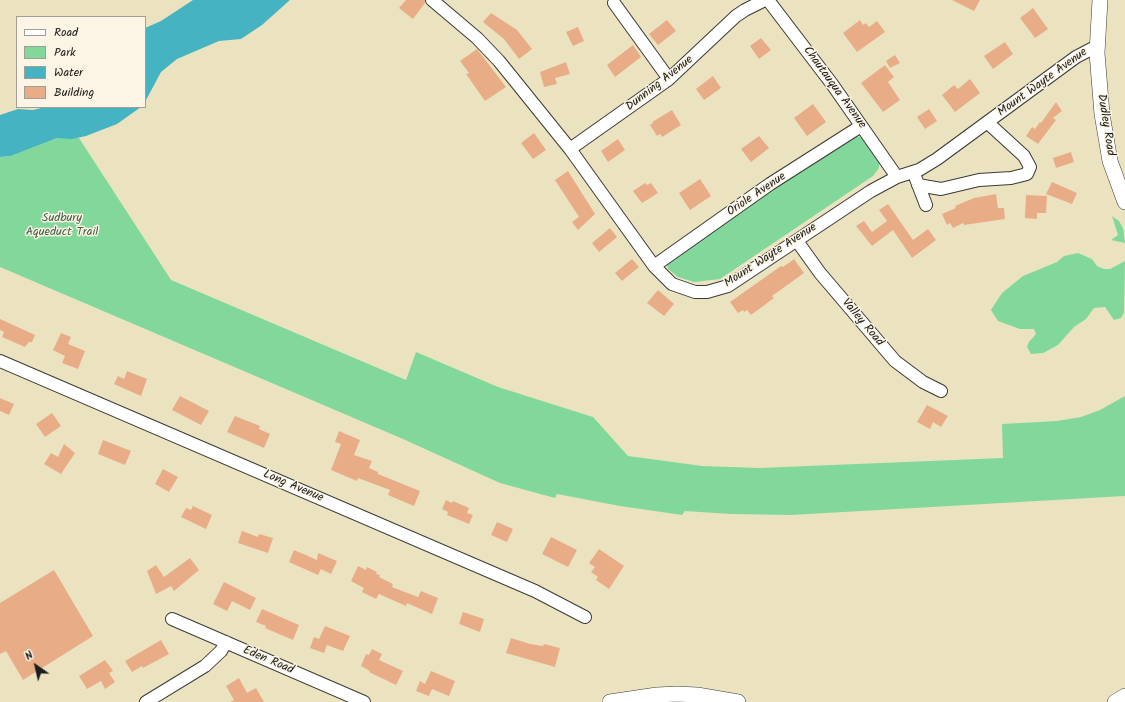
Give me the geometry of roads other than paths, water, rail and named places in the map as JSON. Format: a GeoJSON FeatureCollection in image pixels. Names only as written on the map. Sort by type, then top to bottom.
{"type":"FeatureCollection","features":[{"type":"Feature","properties":{"kind":"street","name":"Mount Wayte Avenue"},"geometry":{"type":"LineString","coordinates":[[432,0],[489,50],[570,149],[654,266],[672,284],[695,292],[718,290],[737,280],[871,190],[898,177],[914,173],[945,154],[1076,57],[1097,46],[1100,0]]}},
{"type":"Feature","properties":{"kind":"street","name":"Dunning Avenue"},"geometry":{"type":"LineString","coordinates":[[570,149],[669,79],[736,16],[744,10],[765,0]]}},
{"type":"Feature","properties":{"kind":"street","name":"Chautauqua Avenue"},"geometry":{"type":"LineString","coordinates":[[768,0],[898,177]]}},
{"type":"Feature","properties":{"kind":"street"},"geometry":{"type":"LineString","coordinates":[[614,3],[669,79]]}},
{"type":"Feature","properties":{"kind":"street","name":"Dudley Road"},"geometry":{"type":"LineString","coordinates":[[1097,46],[1099,84],[1105,136],[1114,175],[1125,202]]}},
{"type":"Feature","properties":{"kind":"street"},"geometry":{"type":"LineString","coordinates":[[918,185],[940,189],[979,180],[1011,178],[1027,174],[1030,167],[1024,156],[988,123]]}},
{"type":"Feature","properties":{"kind":"street","name":"Oriole Avenue"},"geometry":{"type":"LineString","coordinates":[[654,266],[770,184],[861,126]]}},
{"type":"Feature","properties":{"kind":"street"},"geometry":{"type":"LineString","coordinates":[[914,173],[926,205]]}},
{"type":"Feature","properties":{"kind":"street","name":"Valley Road"},"geometry":{"type":"LineString","coordinates":[[797,241],[824,278],[895,361],[923,382],[941,391]]}},
{"type":"Feature","properties":{"kind":"street","name":"Long Avenue"},"geometry":{"type":"LineString","coordinates":[[0,361],[535,591],[585,617]]}},
{"type":"Feature","properties":{"kind":"street","name":"Eden Road"},"geometry":{"type":"LineString","coordinates":[[172,619],[364,702]]}},
{"type":"Feature","properties":{"kind":"street"},"geometry":{"type":"LineString","coordinates":[[146,702],[205,666],[221,651],[226,642]]}},
{"type":"Feature","properties":{"kind":"street"},"geometry":{"type":"LineString","coordinates":[[610,702],[657,695],[677,694],[698,695],[738,702]]}},
{"type":"Feature","properties":{"kind":"street"},"geometry":{"type":"LineString","coordinates":[[1115,702],[1125,696]]}},
{"type":"Feature","properties":{"kind":"water"},"geometry":{"type":"Polygon","coordinates":[[[193,0],[290,0],[262,25],[241,39],[219,41],[177,59],[161,72],[146,100],[146,28],[161,21],[193,0]]]}},
{"type":"Feature","properties":{"kind":"water"},"geometry":{"type":"Polygon","coordinates":[[[41,108],[140,108],[117,124],[86,136],[72,139],[57,138],[11,156],[0,157],[0,115],[18,109],[33,110],[41,108]]]}},
{"type":"Feature","properties":{"kind":"park label","name":"Sudbury Aqueduct Trail"},"geometry":{"type":"Point","coordinates":[62,226]}}]}
